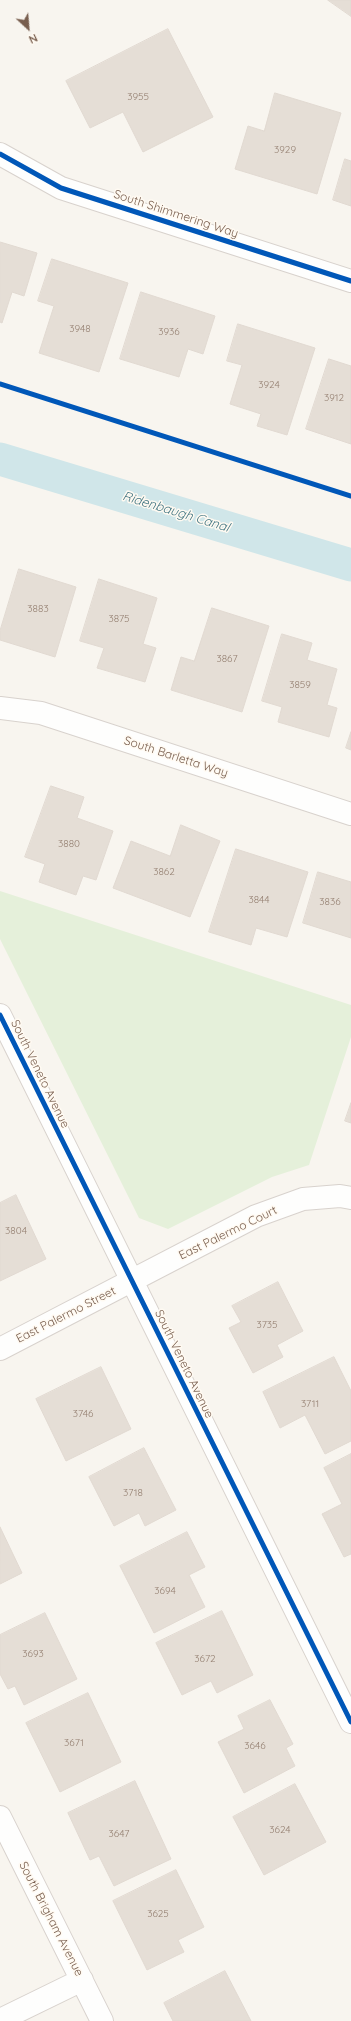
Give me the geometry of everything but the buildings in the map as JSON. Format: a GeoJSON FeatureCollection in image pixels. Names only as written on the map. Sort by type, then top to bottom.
{"type":"FeatureCollection","features":[{"type":"Feature","properties":{"kind":"street","name":"South Shimmering Way"},"geometry":{"type":"LineString","coordinates":[[0,154],[61,188],[351,281]]}},
{"type":"Feature","properties":{"kind":"street","name":"South Barletta Way"},"geometry":{"type":"LineString","coordinates":[[0,708],[41,713],[351,814]]}},
{"type":"Feature","properties":{"kind":"street","name":"South Veneto Avenue"},"geometry":{"type":"LineString","coordinates":[[0,1015],[351,1722]]}},
{"type":"Feature","properties":{"kind":"street","name":"East Palermo Court"},"geometry":{"type":"LineString","coordinates":[[132,1280],[256,1216],[303,1199],[340,1196],[351,1198]]}},
{"type":"Feature","properties":{"kind":"street","name":"East Palermo Street"},"geometry":{"type":"LineString","coordinates":[[0,1349],[132,1280]]}},
{"type":"Feature","properties":{"kind":"street","name":"South Brigham Avenue"},"geometry":{"type":"LineString","coordinates":[[0,1817],[102,2021]]}},
{"type":"Feature","properties":{"kind":"street"},"geometry":{"type":"LineString","coordinates":[[0,2020],[82,1980]]}},
{"type":"Feature","properties":{"kind":"green space"},"geometry":{"type":"Polygon","coordinates":[[[0,891],[351,1005],[351,1037],[309,1165],[272,1177],[168,1229],[139,1218],[0,939],[0,891]]]}},
{"type":"Feature","properties":{"kind":"waterway","name":"Ridenbaugh Canal"},"geometry":{"type":"LineString","coordinates":[[0,459],[351,565]]}},
{"type":"Feature","properties":{"kind":"cycle path"},"geometry":{"type":"LineString","coordinates":[[0,154],[61,188],[351,281]]}},
{"type":"Feature","properties":{"kind":"cycle path"},"geometry":{"type":"LineString","coordinates":[[0,384],[351,496]]}},
{"type":"Feature","properties":{"kind":"cycle path"},"geometry":{"type":"LineString","coordinates":[[0,1015],[351,1722]]}}]}
